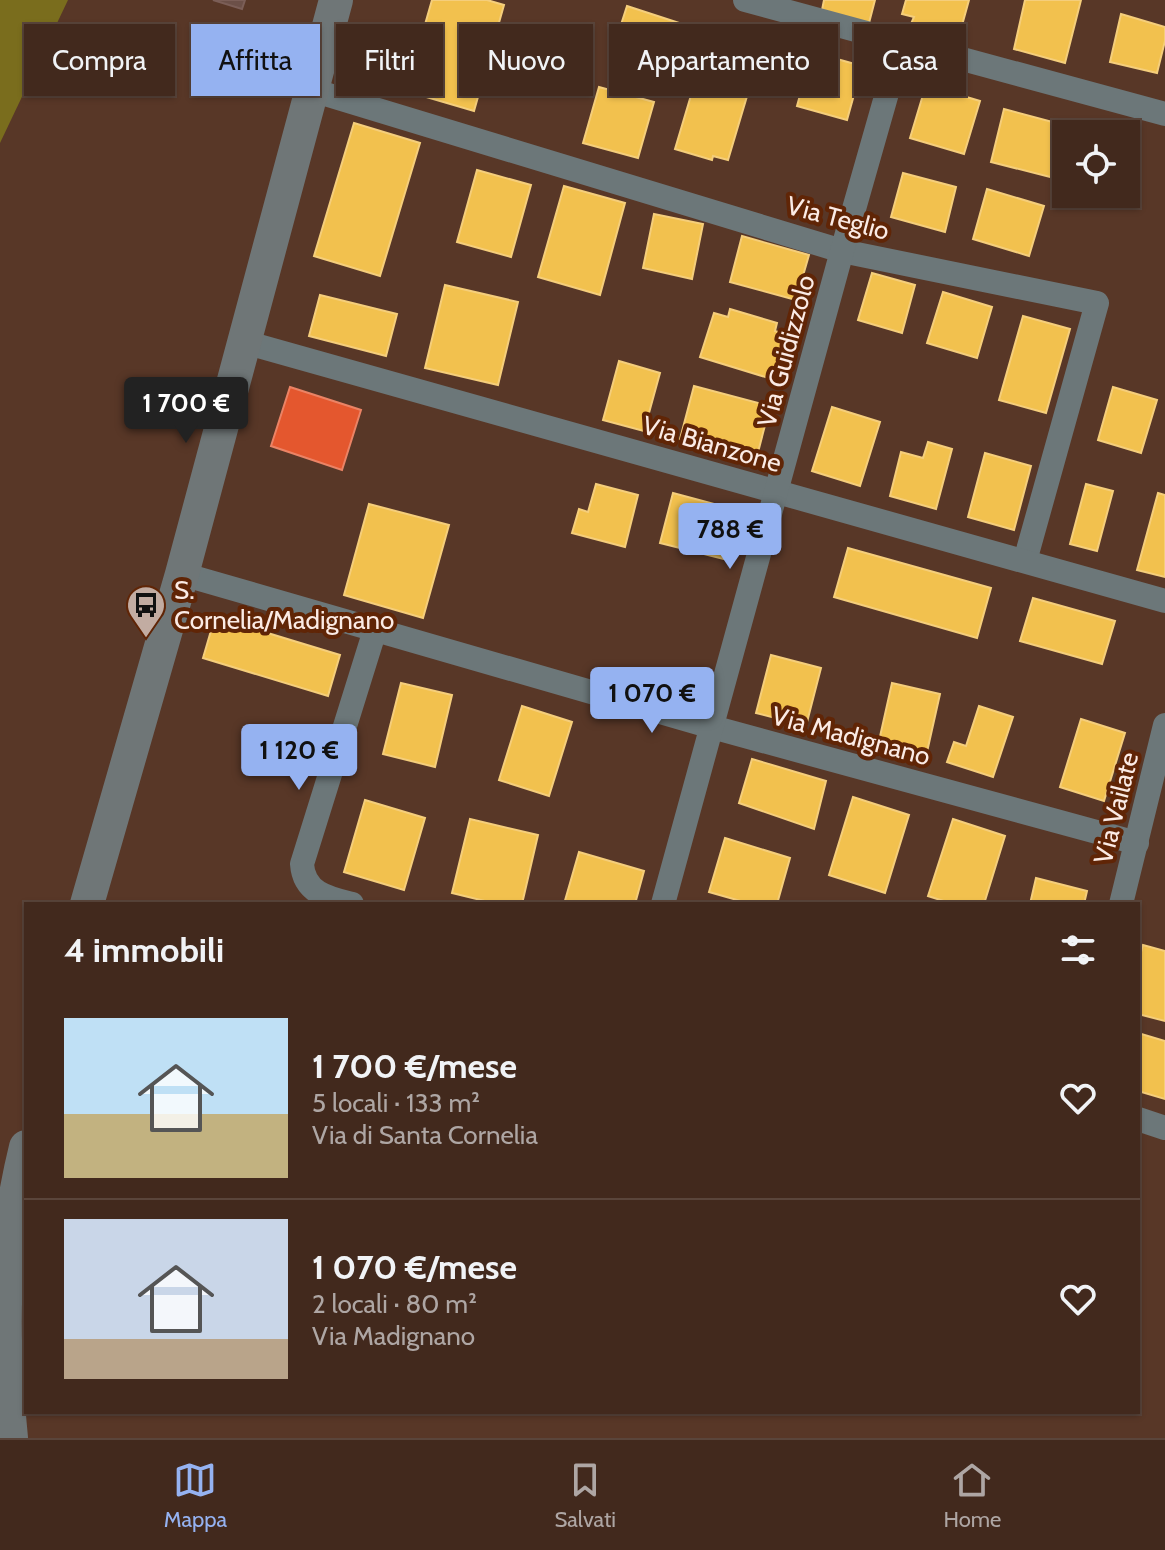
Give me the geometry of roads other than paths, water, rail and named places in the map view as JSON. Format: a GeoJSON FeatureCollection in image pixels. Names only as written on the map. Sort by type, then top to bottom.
{"type":"FeatureCollection","features":[{"type":"Feature","properties":{"kind":"street"},"geometry":{"type":"LineString","coordinates":[[320,60],[336,0]]}},
{"type":"Feature","properties":{"kind":"street"},"geometry":{"type":"LineString","coordinates":[[745,0],[854,31]]}},
{"type":"Feature","properties":{"kind":"street"},"geometry":{"type":"LineString","coordinates":[[966,61],[1165,114]]}},
{"type":"Feature","properties":{"kind":"street","name":"Via Teglio"},"geometry":{"type":"LineString","coordinates":[[320,92],[842,251],[1097,303],[1025,561]]}},
{"type":"Feature","properties":{"kind":"street"},"geometry":{"type":"LineString","coordinates":[[88,902],[182,574],[310,96]]}},
{"type":"Feature","properties":{"kind":"street","name":"Via Guidizzolo"},"geometry":{"type":"LineString","coordinates":[[664,902],[886,96]]}},
{"type":"Feature","properties":{"kind":"street","name":"Via Bianzone"},"geometry":{"type":"LineString","coordinates":[[244,342],[1165,601]]}},
{"type":"Feature","properties":{"kind":"street","name":"Via Madignano"},"geometry":{"type":"LineString","coordinates":[[182,574],[712,727],[1137,843]]}},
{"type":"Feature","properties":{"kind":"street"},"geometry":{"type":"LineString","coordinates":[[344,902],[324,897],[314,890],[304,878],[302,864],[375,630]]}},
{"type":"Feature","properties":{"kind":"street","name":"Via Vailate"},"geometry":{"type":"LineString","coordinates":[[1122,902],[1165,725]]}},
{"type":"Feature","properties":{"kind":"street"},"geometry":{"type":"LineString","coordinates":[[1140,1120],[1165,1128]]}},
{"type":"Feature","properties":{"kind":"street"},"geometry":{"type":"LineString","coordinates":[[11,1438],[3,1316],[5,1270],[13,1199],[24,1155]]}},
{"type":"Feature","properties":{"kind":"place","name":"S. Cornelia/Madignano"},"geometry":{"type":"Point","coordinates":[146,639]}}]}
